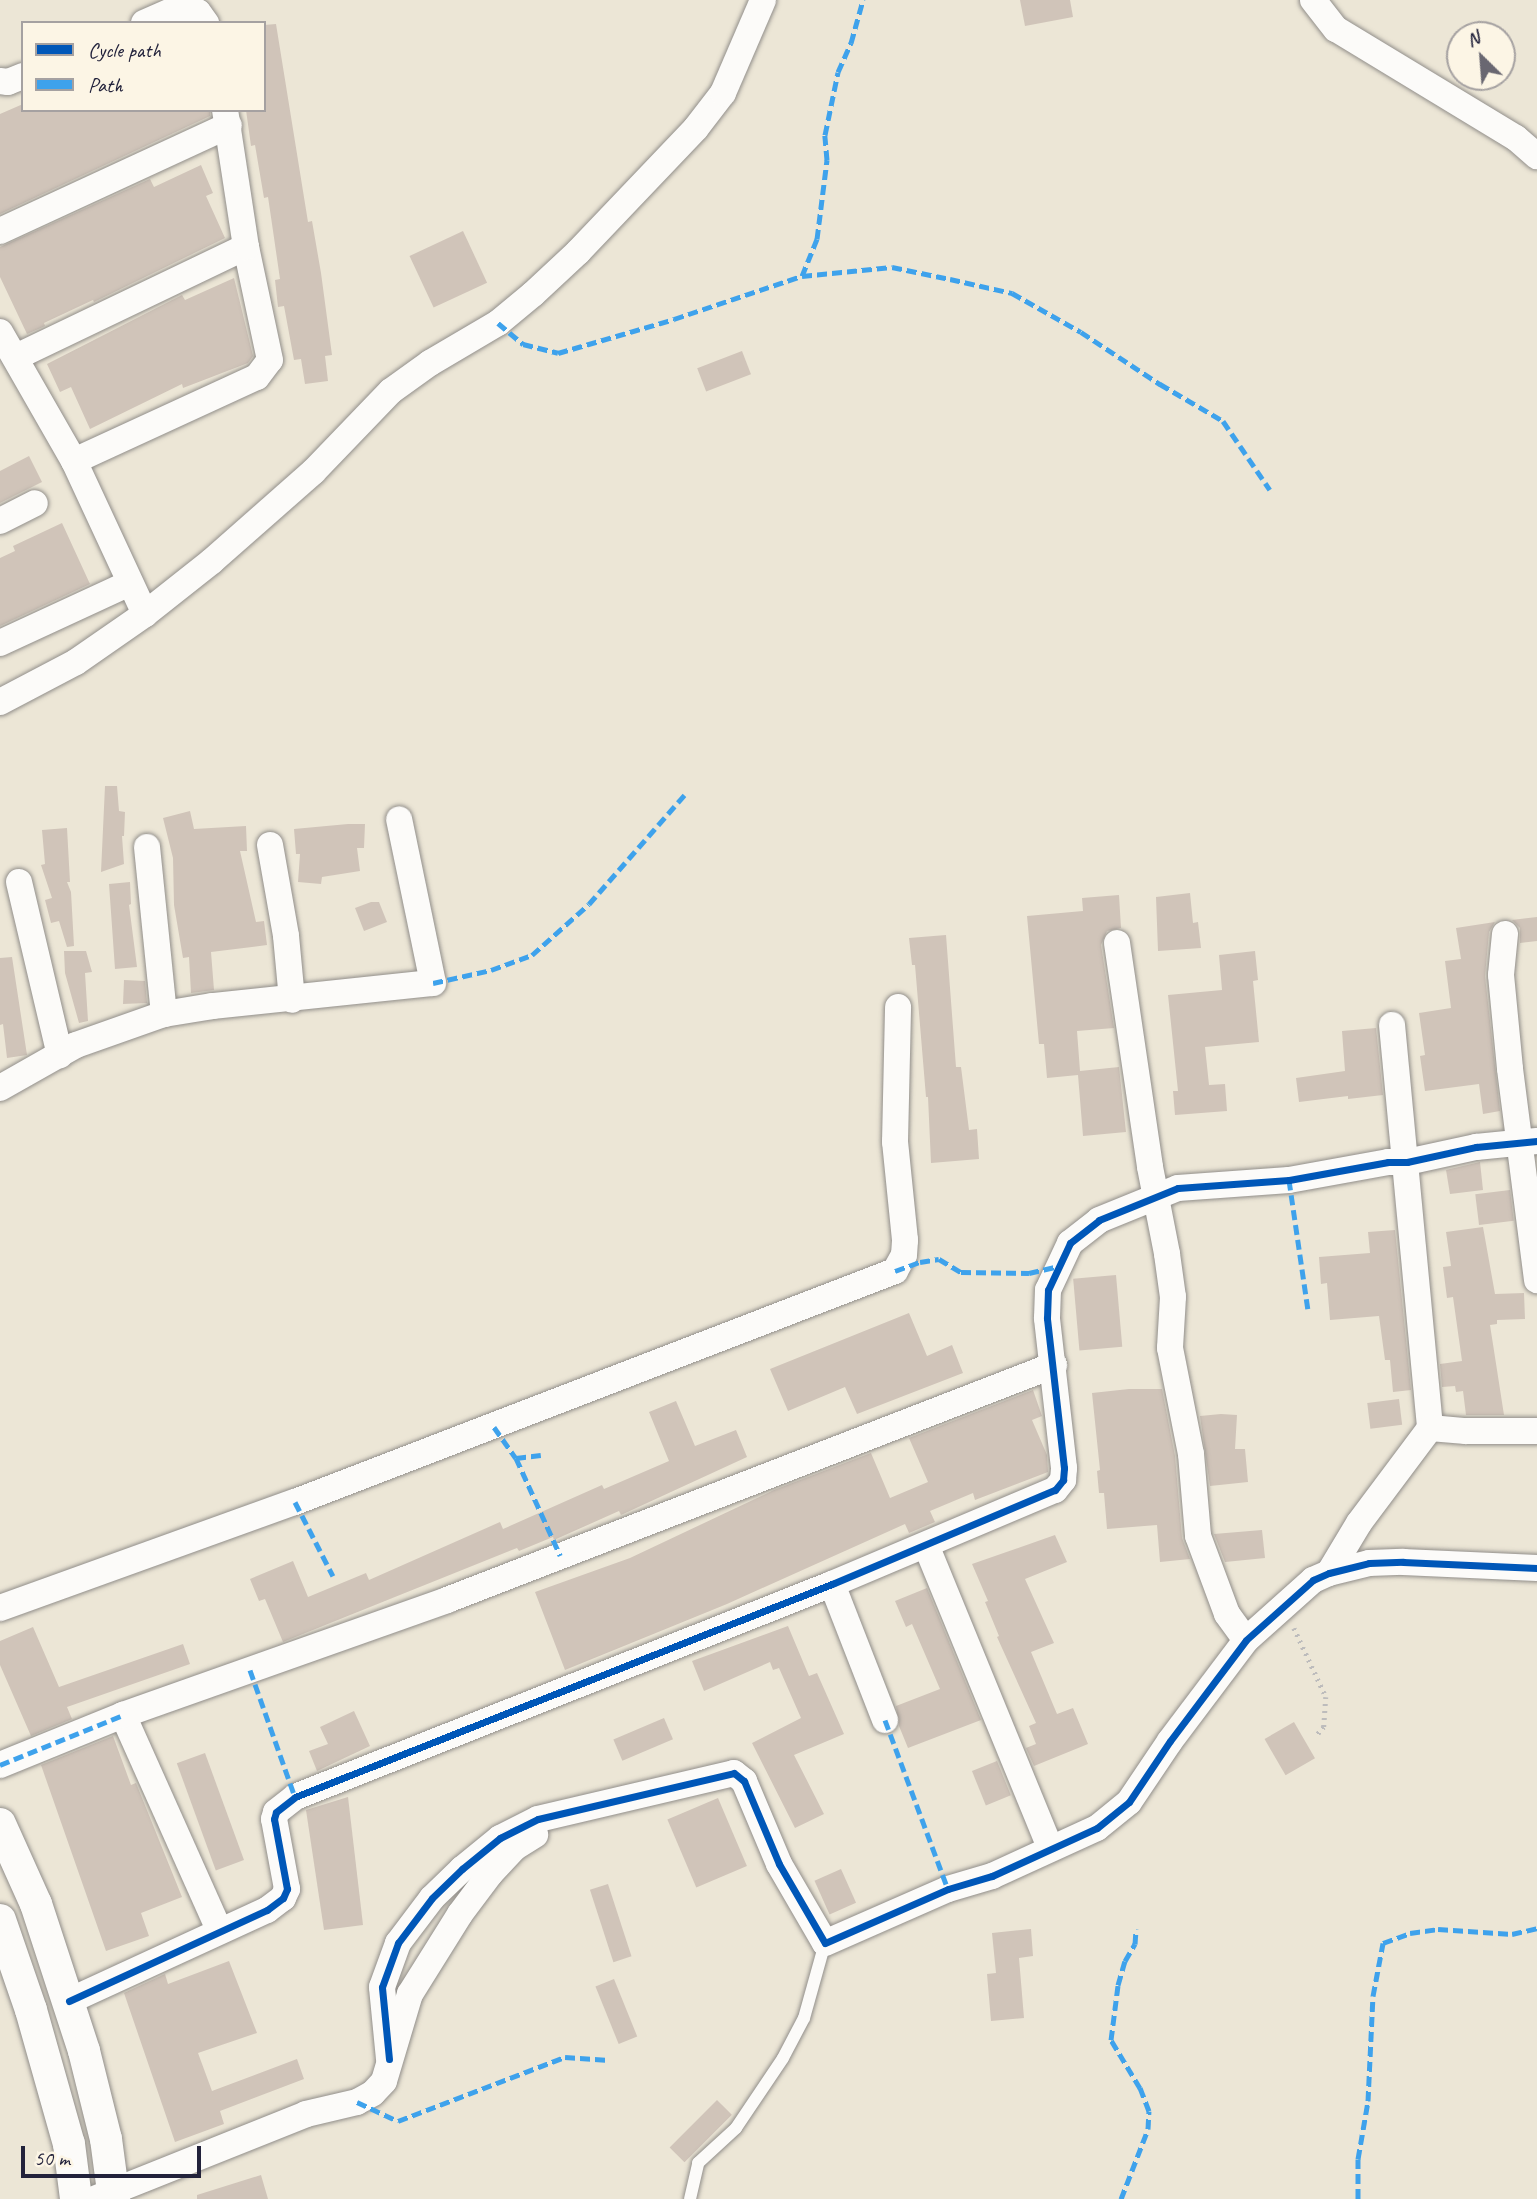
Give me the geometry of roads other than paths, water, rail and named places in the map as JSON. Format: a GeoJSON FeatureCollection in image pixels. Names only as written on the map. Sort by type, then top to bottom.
{"type":"FeatureCollection","features":[{"type":"Feature","properties":{"kind":"street"},"geometry":{"type":"LineString","coordinates":[[0,702],[76,662],[145,614],[212,561],[313,471],[391,391],[429,363],[498,323],[578,252],[696,128],[723,93],[763,0]]}},
{"type":"Feature","properties":{"kind":"street"},"geometry":{"type":"LineString","coordinates":[[1313,0],[1336,29],[1516,138],[1537,156]]}},
{"type":"Feature","properties":{"kind":"street"},"geometry":{"type":"LineString","coordinates":[[149,21],[176,9],[198,12],[205,21]]}},
{"type":"Feature","properties":{"kind":"street"},"geometry":{"type":"LineString","coordinates":[[0,81],[8,82],[21,77]]}},
{"type":"Feature","properties":{"kind":"street"},"geometry":{"type":"LineString","coordinates":[[0,230],[227,118],[246,247],[270,360],[257,377],[74,461]]}},
{"type":"Feature","properties":{"kind":"street"},"geometry":{"type":"LineString","coordinates":[[16,356],[246,247]]}},
{"type":"Feature","properties":{"kind":"street"},"geometry":{"type":"LineString","coordinates":[[0,332],[74,461],[145,614]]}},
{"type":"Feature","properties":{"kind":"street"},"geometry":{"type":"LineString","coordinates":[[0,521],[35,503]]}},
{"type":"Feature","properties":{"kind":"street"},"geometry":{"type":"LineString","coordinates":[[0,643],[130,583]]}},
{"type":"Feature","properties":{"kind":"street"},"geometry":{"type":"LineString","coordinates":[[0,1088],[76,1045],[164,1014],[213,1006],[433,984],[399,819]]}},
{"type":"Feature","properties":{"kind":"street"},"geometry":{"type":"LineString","coordinates":[[271,845],[286,936],[292,1000]]}},
{"type":"Feature","properties":{"kind":"street"},"geometry":{"type":"LineString","coordinates":[[147,846],[164,1014]]}},
{"type":"Feature","properties":{"kind":"street"},"geometry":{"type":"LineString","coordinates":[[19,882],[60,1055]]}},
{"type":"Feature","properties":{"kind":"street"},"geometry":{"type":"LineString","coordinates":[[1505,934],[1501,975],[1510,1069],[1529,1142],[1537,1280]]}},
{"type":"Feature","properties":{"kind":"street"},"geometry":{"type":"LineString","coordinates":[[1117,943],[1172,1297],[1170,1348],[1191,1454],[1198,1536],[1227,1614],[1246,1640]]}},
{"type":"Feature","properties":{"kind":"street"},"geometry":{"type":"LineString","coordinates":[[0,1608],[295,1503],[895,1271],[904,1255],[905,1240],[895,1142],[898,1007]]}},
{"type":"Feature","properties":{"kind":"street"},"geometry":{"type":"LineString","coordinates":[[1329,1573],[1359,1523],[1430,1428],[1392,1025]]}},
{"type":"Feature","properties":{"kind":"street"},"geometry":{"type":"LineString","coordinates":[[69,2001],[267,1910],[283,1898],[287,1889],[274,1819],[275,1812],[295,1797],[832,1584],[1055,1490],[1063,1480],[1054,1365],[1047,1318],[1048,1290],[1070,1243],[1099,1220],[1178,1188],[1289,1180],[1388,1162],[1407,1162],[1476,1147],[1529,1142]]}},
{"type":"Feature","properties":{"kind":"street"},"geometry":{"type":"LineString","coordinates":[[0,1765],[123,1715],[447,1601],[1054,1365]]}},
{"type":"Feature","properties":{"kind":"street"},"geometry":{"type":"LineString","coordinates":[[1430,1428],[1466,1432],[1537,1430]]}},
{"type":"Feature","properties":{"kind":"street"},"geometry":{"type":"LineString","coordinates":[[926,1545],[1050,1849]]}},
{"type":"Feature","properties":{"kind":"street"},"geometry":{"type":"LineString","coordinates":[[389,2059],[382,1987],[398,1943],[432,1898],[500,1838],[538,1819],[734,1773],[744,1781],[779,1864],[825,1943],[948,1889],[992,1876],[1097,1828],[1129,1801],[1246,1640],[1313,1580],[1369,1563],[1537,1568]]}},
{"type":"Feature","properties":{"kind":"street"},"geometry":{"type":"LineString","coordinates":[[832,1584],[885,1720]]}},
{"type":"Feature","properties":{"kind":"street"},"geometry":{"type":"LineString","coordinates":[[123,1715],[219,1930]]}},
{"type":"Feature","properties":{"kind":"street"},"geometry":{"type":"LineString","coordinates":[[0,1824],[36,1904],[69,2001],[106,2139],[107,2197],[306,2113],[357,2102],[373,2093],[384,2081],[410,1994],[475,1894],[514,1848],[575,1811]]}},
{"type":"Feature","properties":{"kind":"street"},"geometry":{"type":"LineString","coordinates":[[0,1920],[31,2010],[69,2144],[76,2199]]}},
{"type":"Feature","properties":{"kind":"lane"},"geometry":{"type":"LineString","coordinates":[[690,2199],[698,2163],[736,2128],[783,2058],[804,2018],[825,1943]]}}]}
